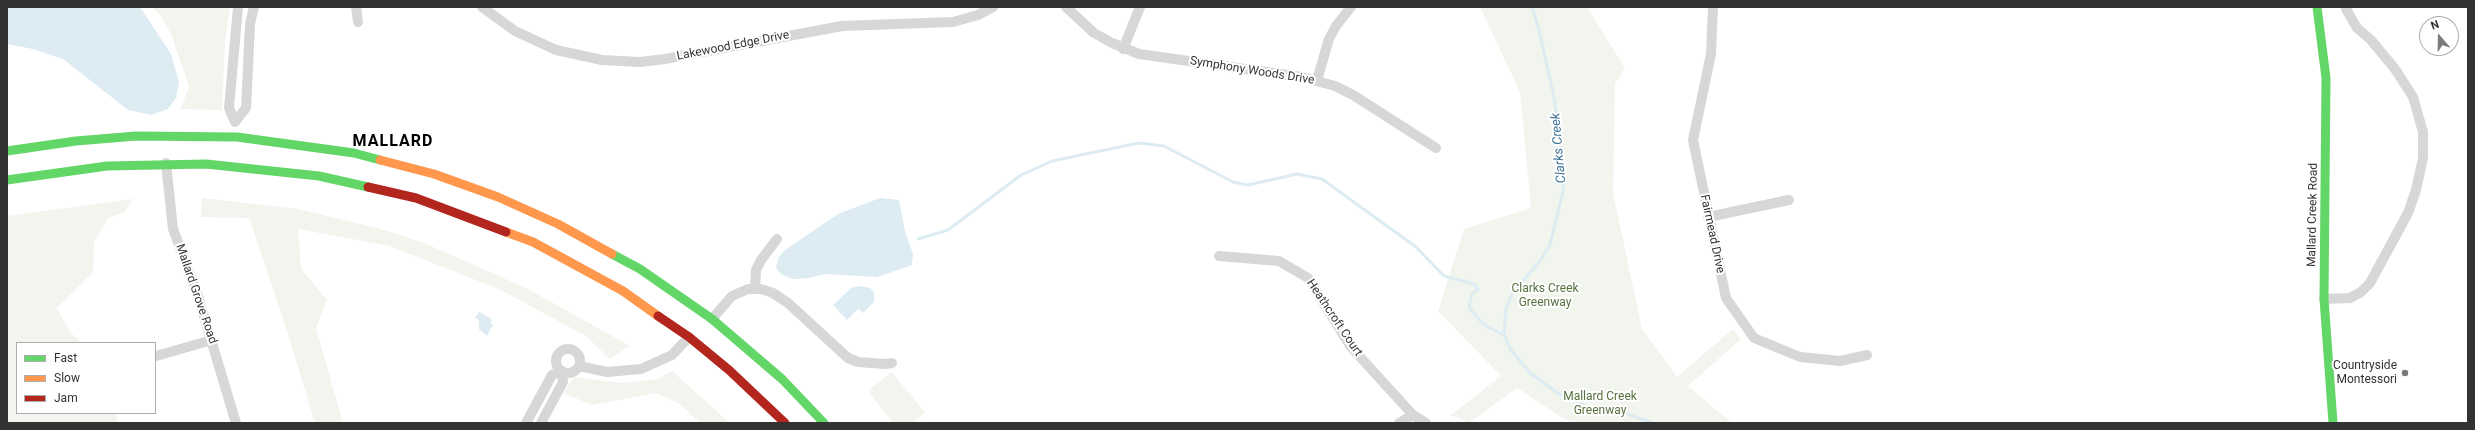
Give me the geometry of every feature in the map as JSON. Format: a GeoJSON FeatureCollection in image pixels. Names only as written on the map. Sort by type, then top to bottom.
{"type":"FeatureCollection","features":[{"type":"Feature","properties":{"kind":"main road","name":"Mallard Creek Road"},"geometry":{"type":"LineString","coordinates":[[2318,7],[2327,90],[2324,299],[2333,423]]}},
{"type":"Feature","properties":{"kind":"main road"},"geometry":{"type":"LineString","coordinates":[[22,159],[81,149],[136,136]]}},
{"type":"Feature","properties":{"kind":"main road"},"geometry":{"type":"LineString","coordinates":[[7,151],[76,141],[136,136],[233,137],[281,142],[354,153],[434,174],[498,197],[596,243],[640,269],[712,319],[782,379],[824,423]]}},
{"type":"Feature","properties":{"kind":"main road"},"geometry":{"type":"LineString","coordinates":[[7,180],[99,167],[166,163],[240,166],[290,172],[364,185],[422,201],[500,228],[561,256],[623,291],[689,337],[729,370],[785,423]]}},
{"type":"Feature","properties":{"kind":"street"},"geometry":{"type":"LineString","coordinates":[[235,122],[229,108],[238,7]]}},
{"type":"Feature","properties":{"kind":"street"},"geometry":{"type":"LineString","coordinates":[[233,137],[235,122],[246,108],[250,24],[254,7]]}},
{"type":"Feature","properties":{"kind":"street"},"geometry":{"type":"LineString","coordinates":[[356,7],[358,22]]}},
{"type":"Feature","properties":{"kind":"street","name":"Lakewood Edge Drive"},"geometry":{"type":"LineString","coordinates":[[482,7],[515,30],[556,50],[602,60],[634,62],[665,59],[842,26],[953,22],[978,15],[993,7]]}},
{"type":"Feature","properties":{"kind":"street","name":"Symphony Woods Drive"},"geometry":{"type":"LineString","coordinates":[[1066,7],[1094,33],[1123,48],[1159,58],[1317,80],[1353,95],[1436,148]]}},
{"type":"Feature","properties":{"kind":"street"},"geometry":{"type":"LineString","coordinates":[[1123,48],[1140,7]]}},
{"type":"Feature","properties":{"kind":"street"},"geometry":{"type":"LineString","coordinates":[[1317,80],[1329,39],[1336,26],[1350,7]]}},
{"type":"Feature","properties":{"kind":"street","name":"Fairmead Drive"},"geometry":{"type":"LineString","coordinates":[[1713,7],[1711,54],[1693,140],[1726,298],[1754,338],[1800,357],[1840,361],[1867,355]]}},
{"type":"Feature","properties":{"kind":"street"},"geometry":{"type":"LineString","coordinates":[[2324,299],[2350,298],[2361,292],[2370,283],[2408,213],[2418,185],[2423,158],[2423,132],[2413,97],[2395,69],[2371,40],[2356,27],[2346,9]]}},
{"type":"Feature","properties":{"kind":"street","name":"Mallard Grove Road"},"geometry":{"type":"LineString","coordinates":[[166,163],[172,229],[212,340],[236,423]]}},
{"type":"Feature","properties":{"kind":"street"},"geometry":{"type":"LineString","coordinates":[[1708,217],[1788,200]]}},
{"type":"Feature","properties":{"kind":"street"},"geometry":{"type":"LineString","coordinates":[[755,289],[756,270],[773,240]]}},
{"type":"Feature","properties":{"kind":"street","name":"Heathcroft Court"},"geometry":{"type":"LineString","coordinates":[[1219,256],[1279,261],[1308,278],[1351,347],[1413,414],[1426,423]]}},
{"type":"Feature","properties":{"kind":"street"},"geometry":{"type":"LineString","coordinates":[[712,319],[732,296],[748,289],[766,291],[781,298],[848,358],[858,362],[879,362],[891,360]]}},
{"type":"Feature","properties":{"kind":"street"},"geometry":{"type":"LineString","coordinates":[[579,366],[607,372],[641,369],[672,355],[689,337]]}},
{"type":"Feature","properties":{"kind":"street"},"geometry":{"type":"LineString","coordinates":[[156,356],[212,340]]}},
{"type":"Feature","properties":{"kind":"street"},"geometry":{"type":"LineString","coordinates":[[526,423],[552,375],[562,371],[573,372],[579,366],[578,354],[572,349],[564,349],[556,358],[556,366],[562,371],[563,382],[541,423]]}},
{"type":"Feature","properties":{"kind":"street"},"geometry":{"type":"LineString","coordinates":[[1399,423],[1413,414]]}},
{"type":"Feature","properties":{"kind":"green space"},"geometry":{"type":"Polygon","coordinates":[[[152,7],[230,7],[225,40],[222,110],[181,109],[189,86],[171,34],[161,16],[152,7]]]}},
{"type":"Feature","properties":{"kind":"green space","name":"Clarks Creek Greenway"},"geometry":{"type":"Polygon","coordinates":[[[1480,7],[1587,7],[1625,68],[1615,84],[1613,193],[1642,329],[1677,377],[1733,329],[1741,339],[1688,386],[1732,423],[1582,423],[1566,420],[1517,388],[1469,423],[1460,418],[1450,416],[1501,376],[1438,311],[1464,229],[1531,208],[1520,92],[1480,7]]]}},
{"type":"Feature","properties":{"kind":"green space"},"geometry":{"type":"Polygon","coordinates":[[[202,198],[298,209],[377,228],[422,242],[528,289],[630,346],[610,359],[586,336],[501,290],[390,246],[298,229],[301,269],[327,300],[316,328],[343,423],[315,423],[285,324],[249,218],[201,217],[202,198]]]}},
{"type":"Feature","properties":{"kind":"green space"},"geometry":{"type":"Polygon","coordinates":[[[133,199],[125,212],[108,218],[94,242],[93,272],[57,308],[70,332],[81,342],[16,342],[16,414],[116,414],[118,423],[7,423],[7,216],[133,199]]]}},
{"type":"Feature","properties":{"kind":"green space"},"geometry":{"type":"Polygon","coordinates":[[[672,371],[730,423],[700,423],[680,404],[656,393],[592,405],[563,393],[574,377],[623,383],[658,379],[672,371]]]}},
{"type":"Feature","properties":{"kind":"green space"},"geometry":{"type":"Polygon","coordinates":[[[892,372],[925,413],[912,423],[893,423],[868,391],[892,372]]]}},
{"type":"Feature","properties":{"kind":"shaded area"},"geometry":{"type":"Polygon","coordinates":[[[7,7],[140,7],[171,54],[179,82],[176,98],[168,109],[151,115],[128,110],[63,59],[33,49],[7,44],[7,7]]]}},
{"type":"Feature","properties":{"kind":"shaded area"},"geometry":{"type":"Polygon","coordinates":[[[880,198],[899,200],[905,231],[913,254],[912,265],[877,277],[825,274],[809,278],[793,279],[781,274],[776,268],[778,258],[785,250],[838,214],[880,198]]]}},
{"type":"Feature","properties":{"kind":"shaded area"},"geometry":{"type":"Polygon","coordinates":[[[859,286],[870,288],[874,292],[874,302],[863,313],[858,309],[847,320],[833,305],[851,288],[859,286]]]}},
{"type":"Feature","properties":{"kind":"shaded area"},"geometry":{"type":"Polygon","coordinates":[[[479,312],[492,319],[490,323],[493,325],[487,336],[479,329],[479,320],[475,318],[479,312]]]}},
{"type":"Feature","properties":{"kind":"waterway","name":"Clarks Creek"},"geometry":{"type":"LineString","coordinates":[[1532,7],[1539,30],[1554,97],[1563,164],[1563,191],[1550,245],[1540,261],[1513,292],[1506,309],[1504,335],[1511,350],[1530,373],[1559,394],[1591,408],[1627,414],[1653,423]]}},
{"type":"Feature","properties":{"kind":"waterway"},"geometry":{"type":"LineString","coordinates":[[918,239],[948,230],[1021,175],[1052,161],[1139,143],[1164,146],[1233,182],[1248,185],[1297,174],[1322,179],[1416,247],[1444,276],[1474,284],[1478,289],[1472,294],[1469,307],[1484,325],[1504,335]]}},
{"type":"Feature","properties":{"kind":"traffic: fast"},"geometry":{"type":"LineString","coordinates":[[2317,7],[2326,78],[2324,299],[2333,423]]}},
{"type":"Feature","properties":{"kind":"traffic: fast"},"geometry":{"type":"LineString","coordinates":[[7,151],[76,141],[136,136],[237,137],[354,153],[380,160]]}},
{"type":"Feature","properties":{"kind":"traffic: fast"},"geometry":{"type":"LineString","coordinates":[[7,180],[107,166],[206,164],[319,176],[368,187]]}},
{"type":"Feature","properties":{"kind":"traffic: fast"},"geometry":{"type":"LineString","coordinates":[[612,254],[640,269],[712,319],[782,379],[824,423]]}},
{"type":"Feature","properties":{"kind":"traffic: slow"},"geometry":{"type":"LineString","coordinates":[[380,160],[434,174],[498,197],[558,224],[612,254]]}},
{"type":"Feature","properties":{"kind":"traffic: slow"},"geometry":{"type":"LineString","coordinates":[[506,232],[533,242],[623,291],[658,316]]}},
{"type":"Feature","properties":{"kind":"traffic: jam"},"geometry":{"type":"LineString","coordinates":[[368,187],[416,198],[506,232]]}},
{"type":"Feature","properties":{"kind":"traffic: jam"},"geometry":{"type":"LineString","coordinates":[[658,316],[689,337],[729,370],[785,423]]}},
{"type":"Feature","properties":{"kind":"place","name":"Countryside Montessori"},"geometry":{"type":"Point","coordinates":[2405,373]}},
{"type":"Feature","properties":{"kind":"district","name":"MALLARD"},"geometry":{"type":"Point","coordinates":[393,142]}},
{"type":"Feature","properties":{"kind":"park label","name":"Mallard Creek Greenway"},"geometry":{"type":"Point","coordinates":[1600,404]}}]}
